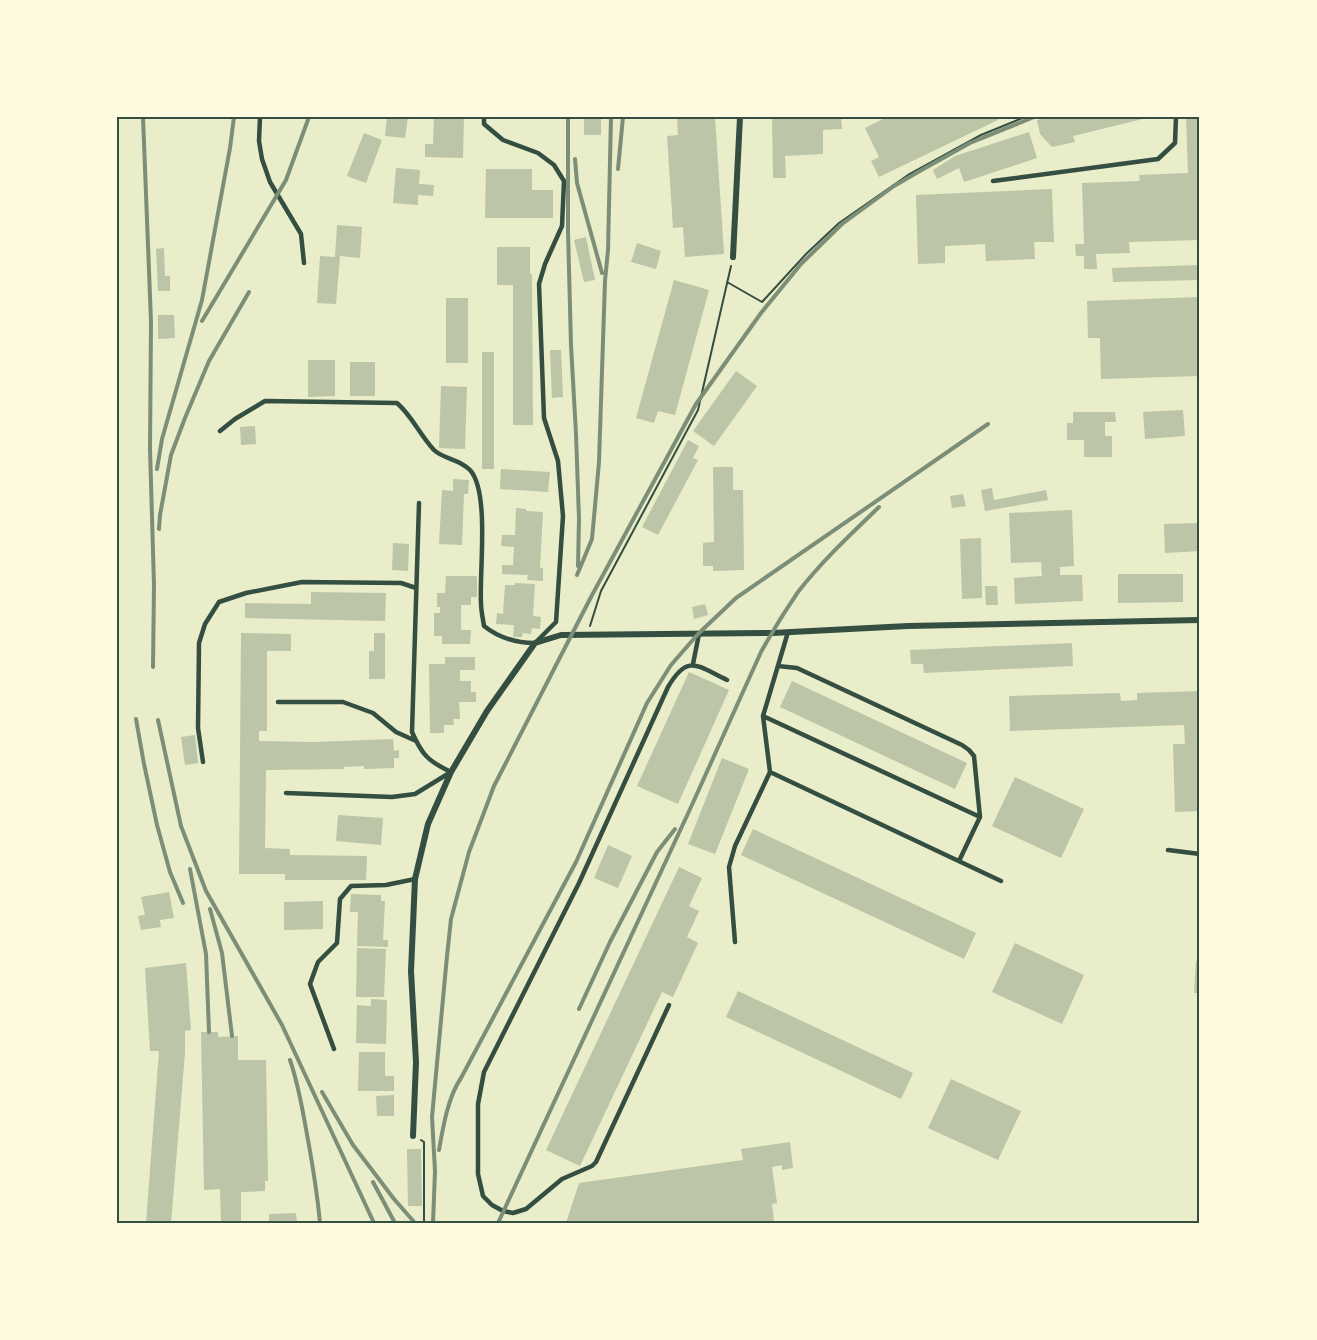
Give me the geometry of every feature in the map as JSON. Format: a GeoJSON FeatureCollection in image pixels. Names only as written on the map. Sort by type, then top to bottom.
{"type":"FeatureCollection","features":[{"type":"Feature","properties":{"kind":"street"},"geometry":{"type":"LineString","coordinates":[[733,257],[740,117]]}},
{"type":"Feature","properties":{"kind":"street"},"geometry":{"type":"LineString","coordinates":[[413,1137],[416,1062],[411,971],[415,879],[428,824],[451,772],[487,711],[535,644],[561,635],[587,634],[788,632],[908,626],[1200,620]]}},
{"type":"Feature","properties":{"kind":"lane"},"geometry":{"type":"LineString","coordinates":[[260,117],[259,141],[262,159],[270,182],[301,234],[304,263]]}},
{"type":"Feature","properties":{"kind":"lane"},"geometry":{"type":"LineString","coordinates":[[220,431],[265,401],[397,403],[406,410],[419,431],[438,454],[455,460],[471,471],[479,488],[482,513],[481,604],[484,626],[495,635],[519,643],[535,644],[556,622],[563,516],[558,461],[544,418],[539,284],[562,226],[564,181],[554,165],[538,153],[503,140],[484,124],[484,117]]}},
{"type":"Feature","properties":{"kind":"lane"},"geometry":{"type":"LineString","coordinates":[[993,181],[1158,159],[1175,143],[1176,117]]}},
{"type":"Feature","properties":{"kind":"lane"},"geometry":{"type":"LineString","coordinates":[[418,503],[412,732],[420,750],[436,765],[451,772]]}},
{"type":"Feature","properties":{"kind":"lane"},"geometry":{"type":"LineString","coordinates":[[204,762],[198,728],[199,643],[205,624],[219,602],[246,593],[302,582],[401,583],[416,588]]}},
{"type":"Feature","properties":{"kind":"lane"},"geometry":{"type":"LineString","coordinates":[[735,942],[729,867],[735,846],[770,772],[763,716],[788,632]]}},
{"type":"Feature","properties":{"kind":"lane"},"geometry":{"type":"LineString","coordinates":[[693,664],[699,634]]}},
{"type":"Feature","properties":{"kind":"lane"},"geometry":{"type":"LineString","coordinates":[[669,1005],[596,1162],[562,1179],[526,1209],[513,1213],[492,1205],[483,1196],[478,1174],[478,1104],[484,1072],[579,883],[676,672],[693,664],[727,680]]}},
{"type":"Feature","properties":{"kind":"lane"},"geometry":{"type":"LineString","coordinates":[[778,666],[796,668],[969,750],[974,756],[980,817],[959,861]]}},
{"type":"Feature","properties":{"kind":"lane"},"geometry":{"type":"LineString","coordinates":[[278,702],[343,702],[373,713],[396,732],[416,741]]}},
{"type":"Feature","properties":{"kind":"lane"},"geometry":{"type":"LineString","coordinates":[[763,716],[980,817]]}},
{"type":"Feature","properties":{"kind":"lane"},"geometry":{"type":"LineString","coordinates":[[286,793],[392,797],[415,795],[451,772]]}},
{"type":"Feature","properties":{"kind":"lane"},"geometry":{"type":"LineString","coordinates":[[770,772],[1001,880]]}},
{"type":"Feature","properties":{"kind":"lane"},"geometry":{"type":"LineString","coordinates":[[1168,850],[1200,854]]}},
{"type":"Feature","properties":{"kind":"lane"},"geometry":{"type":"LineString","coordinates":[[334,1049],[310,984],[318,962],[337,943],[339,899],[351,886],[386,885],[415,879]]}},
{"type":"Feature","properties":{"kind":"path"},"geometry":{"type":"LineString","coordinates":[[728,282],[762,302],[806,254],[839,223],[908,174],[981,135],[1025,117]]}},
{"type":"Feature","properties":{"kind":"path"},"geometry":{"type":"LineString","coordinates":[[587,634],[602,591],[698,410],[733,257]]}},
{"type":"Feature","properties":{"kind":"path"},"geometry":{"type":"LineString","coordinates":[[413,1137],[424,1142],[424,1223]]}},
{"type":"Feature","properties":{"kind":"building"},"geometry":{"type":"Polygon","coordinates":[[[387,117],[408,117],[405,138],[385,136],[387,117]]]}},
{"type":"Feature","properties":{"kind":"building"},"geometry":{"type":"Polygon","coordinates":[[[434,117],[464,117],[463,158],[425,157],[425,144],[433,144],[434,117]]]}},
{"type":"Feature","properties":{"kind":"building"},"geometry":{"type":"Polygon","coordinates":[[[584,117],[601,117],[601,135],[584,135],[584,117]]]}},
{"type":"Feature","properties":{"kind":"building"},"geometry":{"type":"Polygon","coordinates":[[[677,117],[715,117],[724,254],[685,257],[683,227],[673,228],[667,136],[678,135],[677,117]]]}},
{"type":"Feature","properties":{"kind":"building"},"geometry":{"type":"Polygon","coordinates":[[[772,117],[841,117],[842,129],[823,130],[823,154],[785,156],[786,178],[773,178],[772,117]]]}},
{"type":"Feature","properties":{"kind":"building"},"geometry":{"type":"Polygon","coordinates":[[[887,117],[997,117],[998,120],[879,177],[871,161],[879,157],[865,128],[887,117]]]}},
{"type":"Feature","properties":{"kind":"building"},"geometry":{"type":"Polygon","coordinates":[[[1049,117],[1147,118],[1073,136],[1075,142],[1052,147],[1040,134],[1037,120],[1049,117]]]}},
{"type":"Feature","properties":{"kind":"building"},"geometry":{"type":"Polygon","coordinates":[[[1186,117],[1200,117],[1200,240],[1129,242],[1130,253],[1096,254],[1097,269],[1084,269],[1084,256],[1076,256],[1075,244],[1084,244],[1082,183],[1140,181],[1139,175],[1188,173],[1186,117]]]}},
{"type":"Feature","properties":{"kind":"building"},"geometry":{"type":"Polygon","coordinates":[[[1029,132],[1037,158],[964,182],[959,168],[937,179],[933,170],[955,156],[1029,132]]]}},
{"type":"Feature","properties":{"kind":"building"},"geometry":{"type":"Polygon","coordinates":[[[364,133],[382,140],[366,183],[347,176],[364,133]]]}},
{"type":"Feature","properties":{"kind":"building"},"geometry":{"type":"Polygon","coordinates":[[[396,168],[420,170],[419,184],[434,185],[433,196],[418,195],[418,205],[393,203],[396,168]]]}},
{"type":"Feature","properties":{"kind":"building"},"geometry":{"type":"Polygon","coordinates":[[[486,169],[532,169],[532,190],[553,190],[553,218],[485,218],[486,169]]]}},
{"type":"Feature","properties":{"kind":"building"},"geometry":{"type":"Polygon","coordinates":[[[1052,189],[1054,242],[1034,242],[1035,259],[986,261],[985,244],[945,246],[945,263],[918,264],[916,195],[1052,189]]]}},
{"type":"Feature","properties":{"kind":"building"},"geometry":{"type":"Polygon","coordinates":[[[337,225],[362,227],[360,258],[340,256],[336,304],[317,303],[320,256],[335,257],[337,225]]]}},
{"type":"Feature","properties":{"kind":"building"},"geometry":{"type":"Polygon","coordinates":[[[586,237],[595,280],[584,282],[574,240],[586,237]]]}},
{"type":"Feature","properties":{"kind":"building"},"geometry":{"type":"Polygon","coordinates":[[[637,243],[661,251],[656,269],[631,262],[637,243]]]}},
{"type":"Feature","properties":{"kind":"building"},"geometry":{"type":"Polygon","coordinates":[[[497,247],[530,247],[533,425],[513,425],[513,285],[497,285],[497,247]]]}},
{"type":"Feature","properties":{"kind":"building"},"geometry":{"type":"Polygon","coordinates":[[[164,248],[165,276],[170,276],[170,291],[158,291],[156,249],[164,248]]]}},
{"type":"Feature","properties":{"kind":"building"},"geometry":{"type":"Polygon","coordinates":[[[1200,265],[1200,280],[1113,282],[1112,268],[1200,265]]]}},
{"type":"Feature","properties":{"kind":"building"},"geometry":{"type":"Polygon","coordinates":[[[674,280],[709,290],[675,415],[658,411],[654,423],[636,418],[674,280]]]}},
{"type":"Feature","properties":{"kind":"building"},"geometry":{"type":"Polygon","coordinates":[[[1200,297],[1200,376],[1101,379],[1100,338],[1088,338],[1087,301],[1200,297]]]}},
{"type":"Feature","properties":{"kind":"building"},"geometry":{"type":"Polygon","coordinates":[[[446,298],[468,298],[468,363],[446,363],[446,298]]]}},
{"type":"Feature","properties":{"kind":"building"},"geometry":{"type":"Polygon","coordinates":[[[158,315],[174,315],[175,338],[158,339],[158,315]]]}},
{"type":"Feature","properties":{"kind":"building"},"geometry":{"type":"Polygon","coordinates":[[[550,350],[561,350],[563,397],[552,398],[550,350]]]}},
{"type":"Feature","properties":{"kind":"building"},"geometry":{"type":"Polygon","coordinates":[[[482,352],[494,352],[494,469],[482,469],[482,352]]]}},
{"type":"Feature","properties":{"kind":"building"},"geometry":{"type":"Polygon","coordinates":[[[308,360],[335,360],[335,396],[308,397],[308,360]]]}},
{"type":"Feature","properties":{"kind":"building"},"geometry":{"type":"Polygon","coordinates":[[[350,362],[375,362],[375,396],[350,396],[350,362]]]}},
{"type":"Feature","properties":{"kind":"building"},"geometry":{"type":"Polygon","coordinates":[[[736,371],[757,386],[714,446],[693,431],[736,371]]]}},
{"type":"Feature","properties":{"kind":"building"},"geometry":{"type":"Polygon","coordinates":[[[441,386],[467,387],[465,449],[439,448],[441,386]]]}},
{"type":"Feature","properties":{"kind":"building"},"geometry":{"type":"Polygon","coordinates":[[[1183,410],[1185,436],[1145,439],[1143,412],[1183,410]]]}},
{"type":"Feature","properties":{"kind":"building"},"geometry":{"type":"Polygon","coordinates":[[[1073,412],[1115,412],[1116,422],[1105,422],[1105,436],[1112,436],[1112,457],[1084,457],[1084,440],[1067,440],[1067,423],[1073,423],[1073,412]]]}},
{"type":"Feature","properties":{"kind":"building"},"geometry":{"type":"Polygon","coordinates":[[[255,426],[256,444],[241,445],[240,427],[255,426]]]}},
{"type":"Feature","properties":{"kind":"building"},"geometry":{"type":"Polygon","coordinates":[[[688,440],[699,446],[693,458],[698,460],[658,535],[642,527],[688,440]]]}},
{"type":"Feature","properties":{"kind":"building"},"geometry":{"type":"Polygon","coordinates":[[[713,467],[733,467],[733,490],[743,490],[744,570],[713,571],[713,566],[703,566],[703,543],[714,542],[713,467]]]}},
{"type":"Feature","properties":{"kind":"building"},"geometry":{"type":"Polygon","coordinates":[[[501,469],[550,472],[548,492],[500,489],[501,469]]]}},
{"type":"Feature","properties":{"kind":"building"},"geometry":{"type":"Polygon","coordinates":[[[453,479],[469,480],[468,494],[464,494],[462,545],[439,544],[442,490],[453,491],[453,479]]]}},
{"type":"Feature","properties":{"kind":"building"},"geometry":{"type":"Polygon","coordinates":[[[992,488],[994,500],[1046,490],[1048,500],[985,511],[981,490],[992,488]]]}},
{"type":"Feature","properties":{"kind":"building"},"geometry":{"type":"Polygon","coordinates":[[[963,494],[966,506],[952,508],[950,496],[963,494]]]}},
{"type":"Feature","properties":{"kind":"building"},"geometry":{"type":"Polygon","coordinates":[[[516,508],[543,512],[540,568],[543,568],[543,581],[527,580],[528,575],[502,574],[502,565],[513,565],[514,547],[501,546],[502,535],[515,535],[516,508]]]}},
{"type":"Feature","properties":{"kind":"building"},"geometry":{"type":"Polygon","coordinates":[[[1072,510],[1074,566],[1060,567],[1060,575],[1082,575],[1083,601],[1015,604],[1014,578],[1042,576],[1041,562],[1011,563],[1009,513],[1072,510]]]}},
{"type":"Feature","properties":{"kind":"building"},"geometry":{"type":"Polygon","coordinates":[[[1200,523],[1200,551],[1165,553],[1164,524],[1200,523]]]}},
{"type":"Feature","properties":{"kind":"building"},"geometry":{"type":"Polygon","coordinates":[[[981,538],[982,598],[962,599],[960,539],[981,538]]]}},
{"type":"Feature","properties":{"kind":"building"},"geometry":{"type":"Polygon","coordinates":[[[393,543],[409,544],[408,571],[392,570],[393,543]]]}},
{"type":"Feature","properties":{"kind":"building"},"geometry":{"type":"Polygon","coordinates":[[[1118,574],[1183,574],[1183,602],[1118,603],[1118,574]]]}},
{"type":"Feature","properties":{"kind":"building"},"geometry":{"type":"Polygon","coordinates":[[[446,576],[477,576],[477,597],[471,597],[471,605],[461,605],[461,630],[471,630],[470,644],[442,644],[442,636],[434,636],[434,613],[440,613],[440,607],[437,607],[437,593],[445,593],[446,576]]]}},
{"type":"Feature","properties":{"kind":"building"},"geometry":{"type":"Polygon","coordinates":[[[515,583],[535,584],[533,616],[541,617],[540,629],[532,628],[531,634],[523,633],[522,637],[513,637],[514,625],[496,624],[497,613],[503,614],[505,585],[515,585],[515,583]]]}},
{"type":"Feature","properties":{"kind":"building"},"geometry":{"type":"Polygon","coordinates":[[[985,586],[997,586],[998,605],[986,605],[985,586]]]}},
{"type":"Feature","properties":{"kind":"building"},"geometry":{"type":"Polygon","coordinates":[[[311,592],[386,593],[385,621],[245,618],[245,603],[311,604],[311,592]]]}},
{"type":"Feature","properties":{"kind":"building"},"geometry":{"type":"Polygon","coordinates":[[[705,604],[708,615],[694,619],[692,607],[705,604]]]}},
{"type":"Feature","properties":{"kind":"building"},"geometry":{"type":"Polygon","coordinates":[[[241,633],[291,634],[291,651],[267,651],[267,731],[259,731],[259,741],[314,742],[393,739],[394,751],[399,750],[399,758],[394,758],[394,768],[364,769],[364,766],[344,767],[344,769],[266,770],[265,848],[290,849],[290,855],[367,856],[366,880],[285,880],[285,874],[239,874],[241,633]]]}},
{"type":"Feature","properties":{"kind":"building"},"geometry":{"type":"Polygon","coordinates":[[[374,633],[385,633],[385,679],[369,679],[369,651],[374,651],[374,633]]]}},
{"type":"Feature","properties":{"kind":"building"},"geometry":{"type":"Polygon","coordinates":[[[1072,643],[1073,666],[924,673],[923,664],[911,664],[910,650],[1072,643]]]}},
{"type":"Feature","properties":{"kind":"building"},"geometry":{"type":"Polygon","coordinates":[[[445,657],[475,657],[475,670],[460,670],[460,681],[471,681],[471,692],[476,692],[476,702],[459,702],[460,719],[453,719],[454,725],[444,725],[444,733],[430,733],[429,664],[445,664],[445,657]]]}},
{"type":"Feature","properties":{"kind":"building"},"geometry":{"type":"Polygon","coordinates":[[[689,672],[729,690],[678,804],[637,786],[689,672]]]}},
{"type":"Feature","properties":{"kind":"building"},"geometry":{"type":"Polygon","coordinates":[[[792,681],[967,763],[955,789],[780,707],[792,681]]]}},
{"type":"Feature","properties":{"kind":"building"},"geometry":{"type":"Polygon","coordinates":[[[1200,691],[1200,725],[1198,725],[1200,811],[1175,812],[1173,744],[1185,744],[1184,725],[1010,731],[1009,696],[1120,693],[1121,701],[1137,700],[1137,693],[1200,691]]]}},
{"type":"Feature","properties":{"kind":"building"},"geometry":{"type":"Polygon","coordinates":[[[195,735],[198,763],[185,765],[181,737],[195,735]]]}},
{"type":"Feature","properties":{"kind":"building"},"geometry":{"type":"Polygon","coordinates":[[[722,758],[749,769],[715,854],[688,844],[722,758]]]}},
{"type":"Feature","properties":{"kind":"building"},"geometry":{"type":"Polygon","coordinates":[[[1015,777],[1084,809],[1061,858],[992,826],[1015,777]]]}},
{"type":"Feature","properties":{"kind":"building"},"geometry":{"type":"Polygon","coordinates":[[[338,815],[383,818],[381,845],[336,841],[338,815]]]}},
{"type":"Feature","properties":{"kind":"building"},"geometry":{"type":"Polygon","coordinates":[[[753,829],[976,933],[964,959],[741,855],[753,829]]]}},
{"type":"Feature","properties":{"kind":"building"},"geometry":{"type":"Polygon","coordinates":[[[608,845],[632,856],[618,888],[594,878],[608,845]]]}},
{"type":"Feature","properties":{"kind":"building"},"geometry":{"type":"Polygon","coordinates":[[[679,867],[702,878],[689,906],[699,911],[687,937],[698,943],[673,997],[662,992],[580,1166],[546,1150],[679,867]]]}},
{"type":"Feature","properties":{"kind":"building"},"geometry":{"type":"Polygon","coordinates":[[[169,892],[174,918],[160,920],[161,927],[141,930],[138,916],[145,915],[141,897],[169,892]]]}},
{"type":"Feature","properties":{"kind":"building"},"geometry":{"type":"Polygon","coordinates":[[[351,894],[381,895],[381,901],[385,901],[383,940],[388,940],[388,947],[357,946],[358,912],[350,912],[351,894]]]}},
{"type":"Feature","properties":{"kind":"building"},"geometry":{"type":"Polygon","coordinates":[[[323,901],[323,929],[284,930],[284,902],[323,901]]]}},
{"type":"Feature","properties":{"kind":"building"},"geometry":{"type":"Polygon","coordinates":[[[1015,943],[1084,975],[1062,1024],[992,992],[1015,943]]]}},
{"type":"Feature","properties":{"kind":"building"},"geometry":{"type":"Polygon","coordinates":[[[357,948],[386,949],[384,997],[356,997],[357,948]]]}},
{"type":"Feature","properties":{"kind":"building"},"geometry":{"type":"Polygon","coordinates":[[[1196,961],[1200,961],[1200,993],[1194,993],[1196,961]]]}},
{"type":"Feature","properties":{"kind":"building"},"geometry":{"type":"Polygon","coordinates":[[[186,963],[191,1030],[185,1031],[171,1223],[146,1223],[159,1051],[150,1051],[145,968],[186,963]]]}},
{"type":"Feature","properties":{"kind":"building"},"geometry":{"type":"Polygon","coordinates":[[[738,991],[913,1073],[901,1099],[726,1017],[738,991]]]}},
{"type":"Feature","properties":{"kind":"building"},"geometry":{"type":"Polygon","coordinates":[[[371,999],[387,1000],[386,1044],[356,1043],[357,1005],[371,1006],[371,999]]]}},
{"type":"Feature","properties":{"kind":"building"},"geometry":{"type":"Polygon","coordinates":[[[201,1032],[218,1032],[218,1037],[238,1036],[238,1060],[266,1060],[268,1181],[265,1181],[265,1191],[241,1192],[241,1223],[221,1223],[220,1189],[204,1190],[201,1032]]]}},
{"type":"Feature","properties":{"kind":"building"},"geometry":{"type":"Polygon","coordinates":[[[359,1052],[385,1052],[385,1076],[394,1076],[394,1091],[358,1091],[359,1052]]]}},
{"type":"Feature","properties":{"kind":"building"},"geometry":{"type":"Polygon","coordinates":[[[951,1079],[1021,1111],[998,1160],[928,1128],[951,1079]]]}},
{"type":"Feature","properties":{"kind":"building"},"geometry":{"type":"Polygon","coordinates":[[[394,1095],[394,1116],[377,1116],[376,1096],[394,1095]]]}},
{"type":"Feature","properties":{"kind":"building"},"geometry":{"type":"Polygon","coordinates":[[[790,1142],[793,1168],[782,1170],[782,1165],[772,1167],[777,1203],[772,1204],[774,1222],[566,1223],[579,1183],[743,1160],[741,1149],[790,1142]]]}},
{"type":"Feature","properties":{"kind":"building"},"geometry":{"type":"Polygon","coordinates":[[[407,1149],[421,1149],[422,1206],[408,1206],[407,1149]]]}},
{"type":"Feature","properties":{"kind":"building"},"geometry":{"type":"Polygon","coordinates":[[[296,1213],[297,1223],[269,1223],[269,1214],[296,1213]]]}},
{"type":"Feature","properties":{"kind":"railway"},"geometry":{"type":"LineString","coordinates":[[143,117],[151,322],[153,667]]}},
{"type":"Feature","properties":{"kind":"railway"},"geometry":{"type":"LineString","coordinates":[[157,469],[162,439],[202,300],[234,117]]}},
{"type":"Feature","properties":{"kind":"railway"},"geometry":{"type":"LineString","coordinates":[[202,321],[286,180],[309,117]]}},
{"type":"Feature","properties":{"kind":"railway"},"geometry":{"type":"LineString","coordinates":[[568,117],[568,231],[579,519],[578,566]]}},
{"type":"Feature","properties":{"kind":"railway"},"geometry":{"type":"LineString","coordinates":[[577,575],[592,539],[599,462],[611,117]]}},
{"type":"Feature","properties":{"kind":"railway"},"geometry":{"type":"LineString","coordinates":[[618,169],[623,117]]}},
{"type":"Feature","properties":{"kind":"railway"},"geometry":{"type":"LineString","coordinates":[[433,1223],[435,1171],[432,1117],[451,919],[469,852],[494,786],[591,597],[696,404],[761,313],[801,264],[842,224],[894,186],[970,143],[1034,117]]}},
{"type":"Feature","properties":{"kind":"railway"},"geometry":{"type":"LineString","coordinates":[[575,159],[577,183],[602,273]]}},
{"type":"Feature","properties":{"kind":"railway"},"geometry":{"type":"LineString","coordinates":[[159,529],[171,455],[185,418],[209,361],[249,292]]}},
{"type":"Feature","properties":{"kind":"railway"},"geometry":{"type":"LineString","coordinates":[[439,1150],[447,1112],[456,1086],[576,862],[647,703],[671,665],[698,634],[736,598],[988,424]]}},
{"type":"Feature","properties":{"kind":"railway"},"geometry":{"type":"LineString","coordinates":[[498,1223],[761,652],[798,592],[837,548],[879,507]]}},
{"type":"Feature","properties":{"kind":"railway"},"geometry":{"type":"LineString","coordinates":[[136,719],[157,825],[170,872],[183,903]]}},
{"type":"Feature","properties":{"kind":"railway"},"geometry":{"type":"LineString","coordinates":[[158,720],[181,826],[206,891],[282,1025],[374,1223]]}},
{"type":"Feature","properties":{"kind":"railway"},"geometry":{"type":"LineString","coordinates":[[579,1009],[610,942],[657,852],[675,829]]}},
{"type":"Feature","properties":{"kind":"railway"},"geometry":{"type":"LineString","coordinates":[[190,869],[206,954],[209,1032]]}},
{"type":"Feature","properties":{"kind":"railway"},"geometry":{"type":"LineString","coordinates":[[210,909],[222,953],[232,1036]]}},
{"type":"Feature","properties":{"kind":"railway"},"geometry":{"type":"LineString","coordinates":[[290,1060],[303,1112],[320,1223]]}},
{"type":"Feature","properties":{"kind":"railway"},"geometry":{"type":"LineString","coordinates":[[322,1092],[353,1145],[415,1223]]}},
{"type":"Feature","properties":{"kind":"railway"},"geometry":{"type":"LineString","coordinates":[[373,1182],[395,1223]]}}]}
